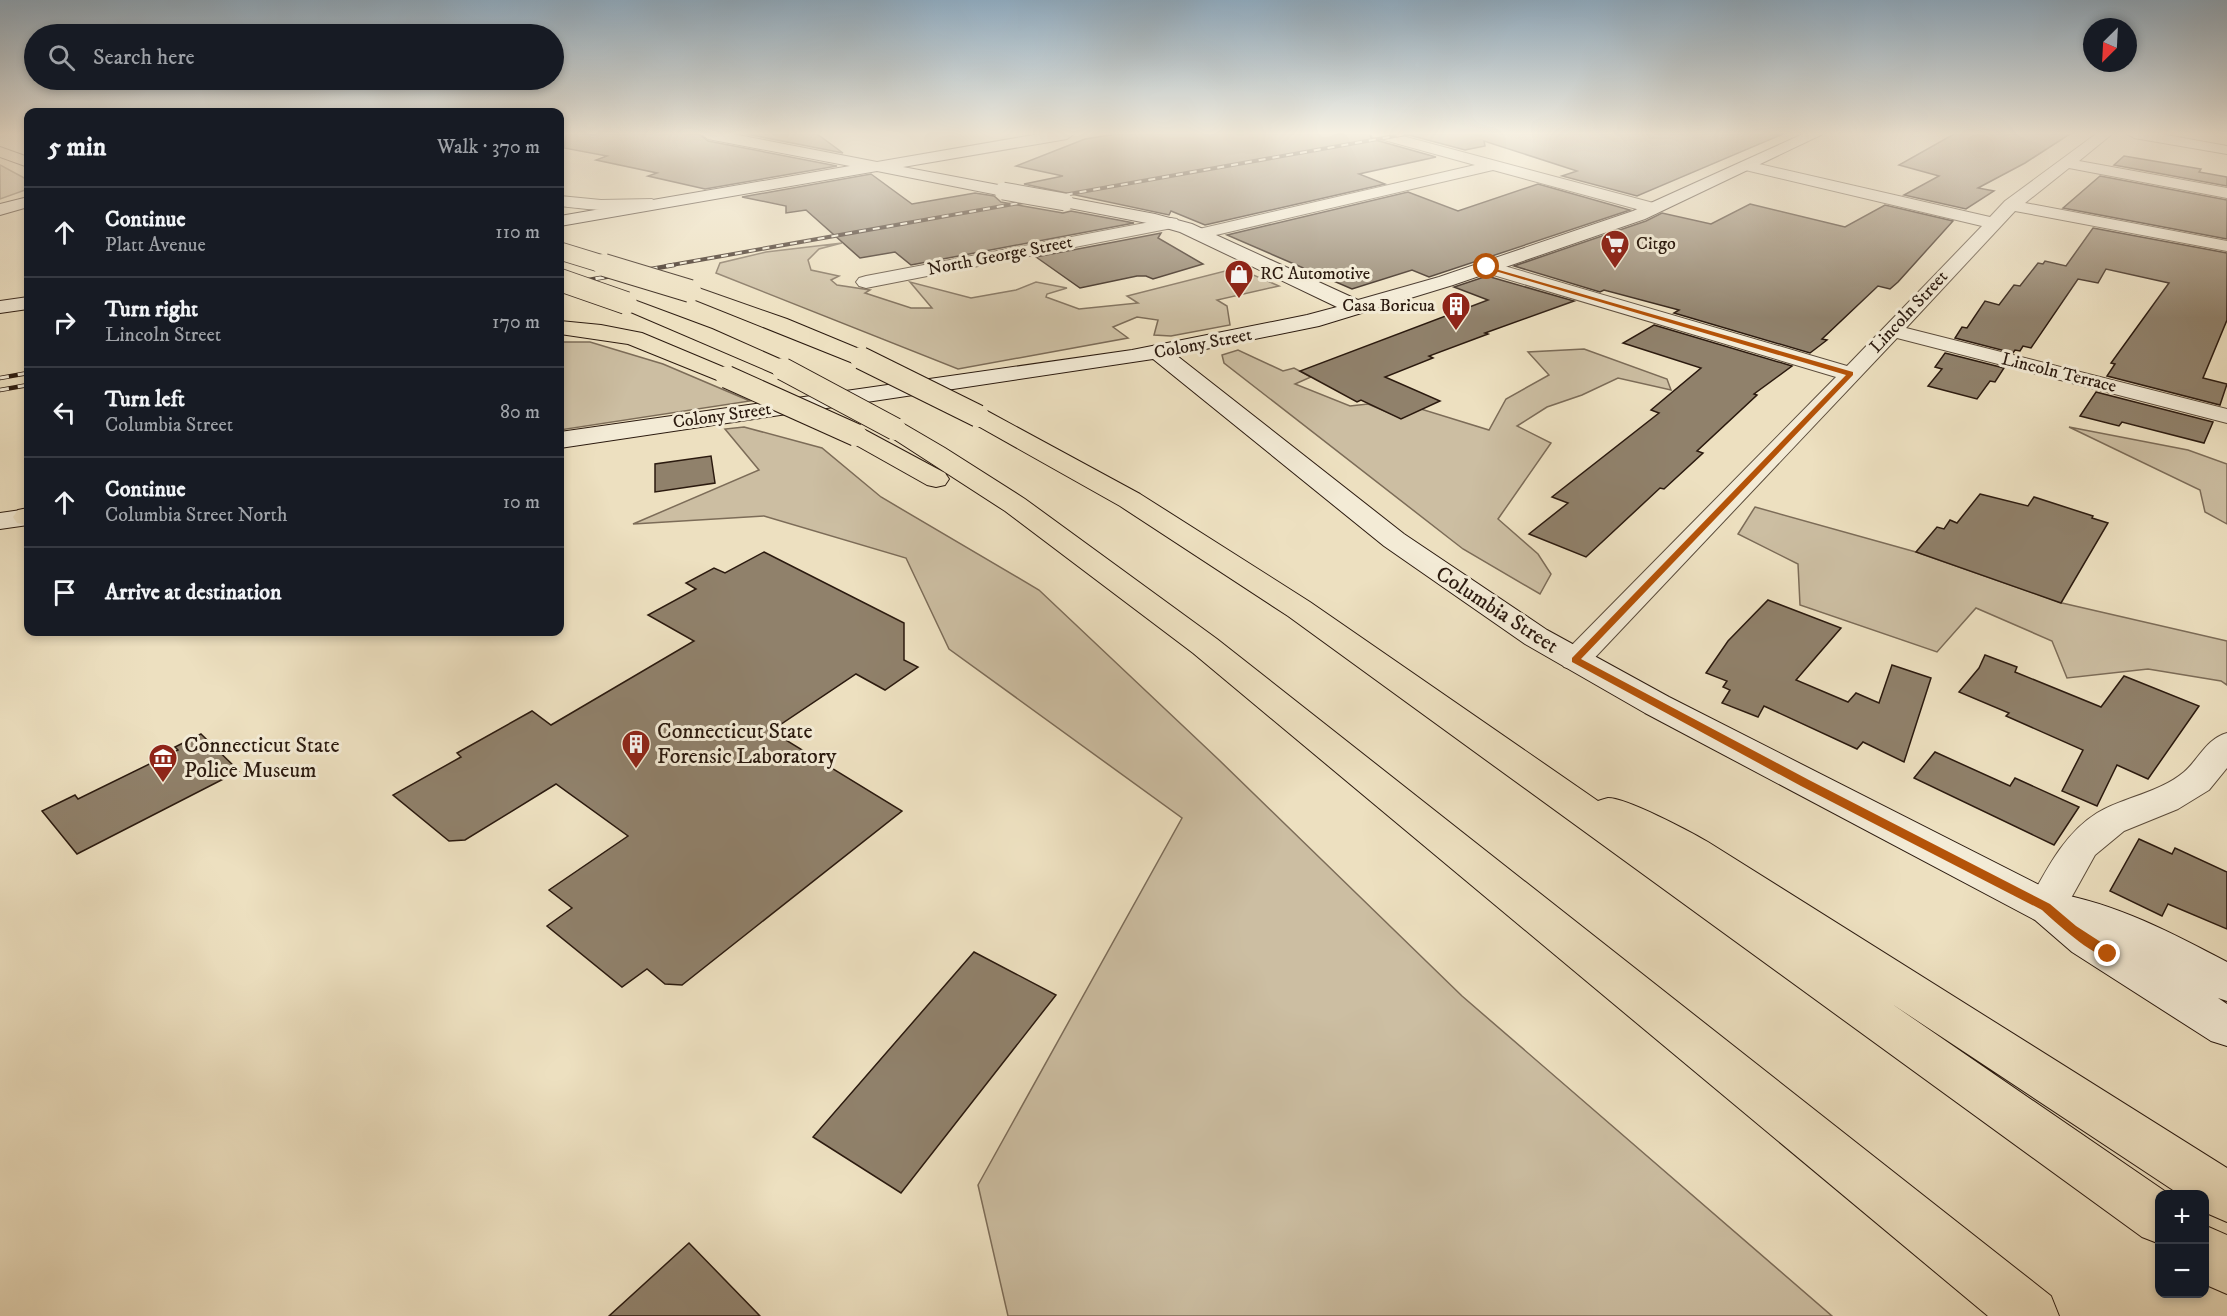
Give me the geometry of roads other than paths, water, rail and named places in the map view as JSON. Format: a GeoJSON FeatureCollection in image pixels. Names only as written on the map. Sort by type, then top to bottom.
{"type":"FeatureCollection","features":[{"type":"Feature","properties":{"kind":"highway"},"geometry":{"type":"LineString","coordinates":[[564,252],[690,291],[861,358],[978,416],[1093,478],[1208,548],[1353,646],[2155,1215]]}},
{"type":"Feature","properties":{"kind":"highway"},"geometry":{"type":"LineString","coordinates":[[564,281],[704,334],[783,369],[895,429],[987,484],[1082,551],[1300,722],[2031,1316]]}},
{"type":"Feature","properties":{"kind":"highway"},"geometry":{"type":"LineString","coordinates":[[564,328],[634,338],[727,377],[856,435],[1007,521],[1082,551]]}},
{"type":"Feature","properties":{"kind":"highway"},"geometry":{"type":"LineString","coordinates":[[1566,797],[1644,826],[1682,844],[2227,1197]]}},
{"type":"Feature","properties":{"kind":"highway"},"geometry":{"type":"LineString","coordinates":[[2209,1254],[2227,1267]]}},
{"type":"Feature","properties":{"kind":"street"},"geometry":{"type":"LineString","coordinates":[[564,220],[705,195]]}},
{"type":"Feature","properties":{"kind":"street"},"geometry":{"type":"LineString","coordinates":[[1032,195],[1171,223],[1200,234],[1357,308]]}},
{"type":"Feature","properties":{"kind":"street"},"geometry":{"type":"LineString","coordinates":[[1200,234],[1364,195]]}},
{"type":"Feature","properties":{"kind":"street"},"geometry":{"type":"LineString","coordinates":[[1605,195],[1655,209]]}},
{"type":"Feature","properties":{"kind":"street","name":"Colony Street"},"geometry":{"type":"LineString","coordinates":[[564,439],[1158,352],[1298,324],[1487,267],[1655,209],[1684,195]]}},
{"type":"Feature","properties":{"kind":"street"},"geometry":{"type":"LineString","coordinates":[[1873,195],[1993,223]]}},
{"type":"Feature","properties":{"kind":"street","name":"Lincoln Street"},"geometry":{"type":"LineString","coordinates":[[1575,660],[1851,374],[2010,205],[2023,195]]}},
{"type":"Feature","properties":{"kind":"street"},"geometry":{"type":"LineString","coordinates":[[564,201],[601,205],[652,204]]}},
{"type":"Feature","properties":{"kind":"street"},"geometry":{"type":"LineString","coordinates":[[0,210],[24,203]]}},
{"type":"Feature","properties":{"kind":"street"},"geometry":{"type":"LineString","coordinates":[[2010,205],[2227,246]]}},
{"type":"Feature","properties":{"kind":"street","name":"North George Street"},"geometry":{"type":"LineString","coordinates":[[866,282],[1171,223]]}},
{"type":"Feature","properties":{"kind":"street"},"geometry":{"type":"LineString","coordinates":[[1487,267],[1851,374]]}},
{"type":"Feature","properties":{"kind":"street"},"geometry":{"type":"LineString","coordinates":[[0,307],[24,304]]}},
{"type":"Feature","properties":{"kind":"street","name":"Lincoln Terrace"},"geometry":{"type":"LineString","coordinates":[[1891,330],[2227,416]]}},
{"type":"Feature","properties":{"kind":"street","name":"Columbia Street"},"geometry":{"type":"LineString","coordinates":[[1158,352],[1402,545],[1494,610],[1575,660],[1736,747],[2046,907],[2071,911],[2106,923],[2227,983]]}},
{"type":"Feature","properties":{"kind":"street"},"geometry":{"type":"LineString","coordinates":[[2227,745],[2196,781],[2165,800],[2111,822],[2082,844],[2046,907],[2087,940],[2227,1027]]}},
{"type":"Feature","properties":{"kind":"railway"},"geometry":{"type":"LineString","coordinates":[[666,266],[1062,195]]}},
{"type":"Feature","properties":{"kind":"railway"},"geometry":{"type":"LineString","coordinates":[[564,284],[674,265]]}},
{"type":"Feature","properties":{"kind":"railway"},"geometry":{"type":"LineString","coordinates":[[0,378],[24,374]]}},
{"type":"Feature","properties":{"kind":"railway"},"geometry":{"type":"LineString","coordinates":[[0,390],[24,386]]}},
{"type":"Feature","properties":{"kind":"place","name":"Citgo"},"geometry":{"type":"Point","coordinates":[1615,270]}},
{"type":"Feature","properties":{"kind":"place","name":"RC Automotive"},"geometry":{"type":"Point","coordinates":[1239,300]}},
{"type":"Feature","properties":{"kind":"place","name":"Casa Boricua"},"geometry":{"type":"Point","coordinates":[1456,332]}},
{"type":"Feature","properties":{"kind":"place","name":"Connecticut State Forensic Laboratory"},"geometry":{"type":"Point","coordinates":[636,770]}},
{"type":"Feature","properties":{"kind":"place","name":"Connecticut State Police Museum"},"geometry":{"type":"Point","coordinates":[163,784]}}]}
